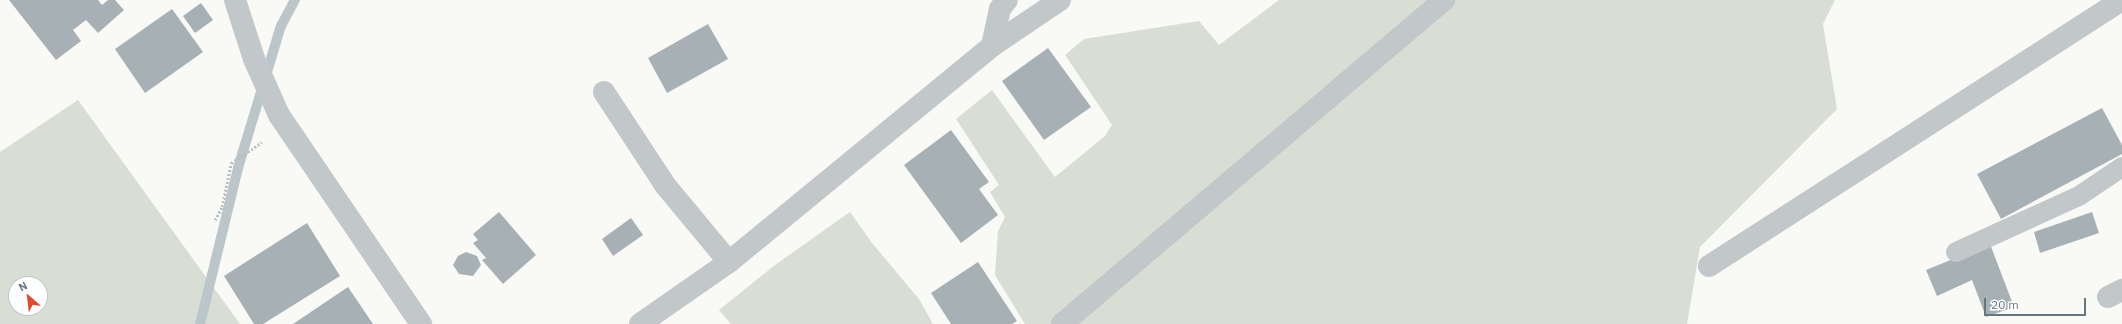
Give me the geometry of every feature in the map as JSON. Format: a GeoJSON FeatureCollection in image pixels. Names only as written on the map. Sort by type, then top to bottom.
{"type":"FeatureCollection","features":[{"type":"Feature","properties":{"kind":"street"},"geometry":{"type":"LineString","coordinates":[[235,0],[254,59],[279,115],[422,324]]}},
{"type":"Feature","properties":{"kind":"street"},"geometry":{"type":"LineString","coordinates":[[992,46],[1000,9],[1007,0]]}},
{"type":"Feature","properties":{"kind":"street"},"geometry":{"type":"LineString","coordinates":[[640,324],[729,262],[992,46],[1060,0]]}},
{"type":"Feature","properties":{"kind":"street"},"geometry":{"type":"LineString","coordinates":[[1062,324],[1444,0]]}},
{"type":"Feature","properties":{"kind":"street"},"geometry":{"type":"LineString","coordinates":[[1709,266],[2121,0]]}},
{"type":"Feature","properties":{"kind":"street"},"geometry":{"type":"LineString","coordinates":[[604,92],[665,185],[729,262]]}},
{"type":"Feature","properties":{"kind":"lane"},"geometry":{"type":"LineString","coordinates":[[1956,252],[2079,196],[2122,167]]}},
{"type":"Feature","properties":{"kind":"path"},"geometry":{"type":"LineString","coordinates":[[215,220],[222,207],[231,163],[267,138],[279,115]]}},
{"type":"Feature","properties":{"kind":"shaded area"},"geometry":{"type":"Polygon","coordinates":[[[1279,0],[1835,0],[1823,24],[1837,109],[1700,247],[1687,324],[1025,324],[995,275],[998,231],[1005,217],[990,192],[999,185],[956,119],[992,90],[1055,177],[1105,136],[1112,125],[1065,55],[1084,39],[1199,21],[1219,45],[1279,0]]]}},
{"type":"Feature","properties":{"kind":"shaded area"},"geometry":{"type":"Polygon","coordinates":[[[78,100],[240,324],[0,324],[0,152],[78,100]]]}},
{"type":"Feature","properties":{"kind":"shaded area"},"geometry":{"type":"Polygon","coordinates":[[[850,212],[872,243],[919,299],[933,324],[731,324],[719,310],[775,265],[850,212]]]}},
{"type":"Feature","properties":{"kind":"building"},"geometry":{"type":"Polygon","coordinates":[[[9,0],[98,0],[102,5],[108,0],[115,0],[124,10],[98,33],[86,20],[73,30],[81,41],[56,60],[9,0]]]}},
{"type":"Feature","properties":{"kind":"building"},"geometry":{"type":"Polygon","coordinates":[[[201,3],[213,20],[195,33],[183,16],[201,3]]]}},
{"type":"Feature","properties":{"kind":"building"},"geometry":{"type":"Polygon","coordinates":[[[172,9],[203,52],[145,93],[115,49],[172,9]]]}},
{"type":"Feature","properties":{"kind":"building"},"geometry":{"type":"Polygon","coordinates":[[[708,24],[728,59],[667,93],[648,58],[708,24]]]}},
{"type":"Feature","properties":{"kind":"building"},"geometry":{"type":"Polygon","coordinates":[[[1048,48],[1091,107],[1044,140],[1002,81],[1048,48]]]}},
{"type":"Feature","properties":{"kind":"building"},"geometry":{"type":"Polygon","coordinates":[[[2102,108],[2122,145],[2122,154],[2001,219],[1977,174],[2102,108]]]}},
{"type":"Feature","properties":{"kind":"building"},"geometry":{"type":"Polygon","coordinates":[[[951,130],[989,182],[979,189],[998,215],[961,243],[904,165],[951,130]]]}},
{"type":"Feature","properties":{"kind":"building"},"geometry":{"type":"Polygon","coordinates":[[[499,212],[536,255],[503,284],[482,260],[486,258],[473,243],[478,240],[473,234],[499,212]]]}},
{"type":"Feature","properties":{"kind":"building"},"geometry":{"type":"Polygon","coordinates":[[[2092,212],[2099,233],[2040,253],[2034,232],[2092,212]]]}},
{"type":"Feature","properties":{"kind":"building"},"geometry":{"type":"Polygon","coordinates":[[[631,218],[643,235],[613,256],[602,239],[631,218]]]}},
{"type":"Feature","properties":{"kind":"building"},"geometry":{"type":"Polygon","coordinates":[[[307,223],[340,276],[263,324],[254,324],[224,276],[307,223]]]}},
{"type":"Feature","properties":{"kind":"building"},"geometry":{"type":"Polygon","coordinates":[[[1990,244],[2014,307],[1986,317],[1972,280],[1937,296],[1926,270],[1990,244]]]}},
{"type":"Feature","properties":{"kind":"building"},"geometry":{"type":"Polygon","coordinates":[[[466,252],[477,256],[481,265],[473,276],[459,274],[453,265],[458,256],[466,252]]]}},
{"type":"Feature","properties":{"kind":"building"},"geometry":{"type":"Polygon","coordinates":[[[978,262],[1017,321],[1012,324],[951,324],[931,293],[978,262]]]}},
{"type":"Feature","properties":{"kind":"building"},"geometry":{"type":"Polygon","coordinates":[[[348,287],[373,324],[293,324],[348,287]]]}},
{"type":"Feature","properties":{"kind":"waterway"},"geometry":{"type":"LineString","coordinates":[[200,324],[238,168],[281,26],[295,0]]}}]}
